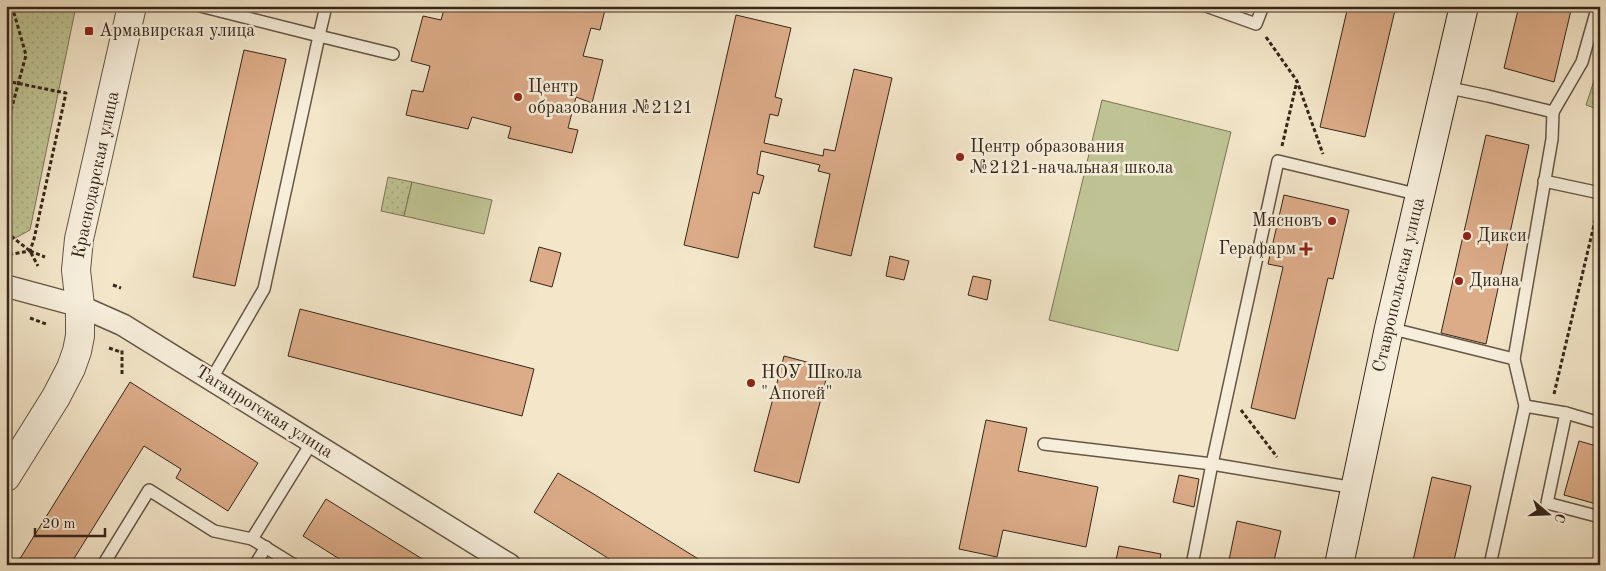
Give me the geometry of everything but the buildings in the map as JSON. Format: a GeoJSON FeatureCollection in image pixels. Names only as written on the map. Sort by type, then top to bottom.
{"type":"FeatureCollection","features":[{"type":"Feature","properties":{"kind":"main road","name":"Краснодарская улица"},"geometry":{"type":"LineString","coordinates":[[6,477],[56,396],[71,368],[77,351],[80,336],[80,306],[76,270],[79,239],[132,6]]}},
{"type":"Feature","properties":{"kind":"main road","name":"Ставропольская улица"},"geometry":{"type":"LineString","coordinates":[[1339,565],[1389,328],[1464,6]]}},
{"type":"Feature","properties":{"kind":"street","name":"Таганрогская улица"},"geometry":{"type":"LineString","coordinates":[[6,286],[80,306],[122,325],[510,565]]}},
{"type":"Feature","properties":{"kind":"lane"},"geometry":{"type":"LineString","coordinates":[[200,6],[394,54]]}},
{"type":"Feature","properties":{"kind":"lane"},"geometry":{"type":"LineString","coordinates":[[211,380],[264,289],[326,6]]}},
{"type":"Feature","properties":{"kind":"lane"},"geometry":{"type":"LineString","coordinates":[[1206,6],[1256,24],[1263,6]]}},
{"type":"Feature","properties":{"kind":"lane"},"geometry":{"type":"LineString","coordinates":[[1490,565],[1525,406],[1514,359],[1552,139],[1553,112],[1582,62],[1597,8],[1600,9]]}},
{"type":"Feature","properties":{"kind":"lane"},"geometry":{"type":"LineString","coordinates":[[1445,87],[1553,112]]}},
{"type":"Feature","properties":{"kind":"lane"},"geometry":{"type":"LineString","coordinates":[[1192,565],[1278,161],[1420,194]]}},
{"type":"Feature","properties":{"kind":"lane"},"geometry":{"type":"LineString","coordinates":[[1544,181],[1600,193]]}},
{"type":"Feature","properties":{"kind":"lane"},"geometry":{"type":"LineString","coordinates":[[1389,328],[1514,359]]}},
{"type":"Feature","properties":{"kind":"lane"},"geometry":{"type":"LineString","coordinates":[[1525,406],[1566,413],[1600,423]]}},
{"type":"Feature","properties":{"kind":"lane"},"geometry":{"type":"LineString","coordinates":[[1566,413],[1547,503],[1600,517]]}},
{"type":"Feature","properties":{"kind":"lane"},"geometry":{"type":"LineString","coordinates":[[252,539],[312,442]]}},
{"type":"Feature","properties":{"kind":"lane"},"geometry":{"type":"LineString","coordinates":[[1044,444],[1212,464],[1355,488]]}},
{"type":"Feature","properties":{"kind":"lane"},"geometry":{"type":"LineString","coordinates":[[102,565],[149,490],[214,531],[252,539],[294,565]]}},
{"type":"Feature","properties":{"kind":"lane"},"geometry":{"type":"LineString","coordinates":[[256,565],[266,547]]}},
{"type":"Feature","properties":{"kind":"path"},"geometry":{"type":"LineString","coordinates":[[6,129],[26,55],[12,6]]}},
{"type":"Feature","properties":{"kind":"path"},"geometry":{"type":"LineString","coordinates":[[1256,24],[1297,81],[1330,173]]}},
{"type":"Feature","properties":{"kind":"path"},"geometry":{"type":"LineString","coordinates":[[6,81],[66,93],[30,251],[38,266]]}},
{"type":"Feature","properties":{"kind":"path"},"geometry":{"type":"LineString","coordinates":[[1278,161],[1297,81]]}},
{"type":"Feature","properties":{"kind":"path"},"geometry":{"type":"LineString","coordinates":[[1550,410],[1600,200]]}},
{"type":"Feature","properties":{"kind":"path"},"geometry":{"type":"LineString","coordinates":[[6,232],[30,251],[45,257]]}},
{"type":"Feature","properties":{"kind":"path"},"geometry":{"type":"LineString","coordinates":[[6,255],[30,251]]}},
{"type":"Feature","properties":{"kind":"path"},"geometry":{"type":"LineString","coordinates":[[113,285],[121,288]]}},
{"type":"Feature","properties":{"kind":"path"},"geometry":{"type":"LineString","coordinates":[[26,316],[46,324]]}},
{"type":"Feature","properties":{"kind":"path"},"geometry":{"type":"LineString","coordinates":[[122,345],[122,374]]}},
{"type":"Feature","properties":{"kind":"path"},"geometry":{"type":"LineString","coordinates":[[109,348],[122,352]]}},
{"type":"Feature","properties":{"kind":"path"},"geometry":{"type":"LineString","coordinates":[[1228,392],[1292,478]]}},
{"type":"Feature","properties":{"kind":"green space"},"geometry":{"type":"Polygon","coordinates":[[[6,6],[76,6],[30,230],[6,243],[6,6]]]}},
{"type":"Feature","properties":{"kind":"green space"},"geometry":{"type":"Polygon","coordinates":[[[1600,62],[1600,110],[1586,105],[1600,62]]]}},
{"type":"Feature","properties":{"kind":"green space"},"geometry":{"type":"Polygon","coordinates":[[[1102,100],[1231,132],[1178,351],[1049,320],[1102,100]]]}},
{"type":"Feature","properties":{"kind":"green space"},"geometry":{"type":"Polygon","coordinates":[[[388,177],[412,182],[404,216],[381,211],[388,177]]]}},
{"type":"Feature","properties":{"kind":"green space"},"geometry":{"type":"Polygon","coordinates":[[[412,182],[492,200],[484,234],[404,216],[412,182]]]}},
{"type":"Feature","properties":{"kind":"place","name":"Армавирская улица"},"geometry":{"type":"Point","coordinates":[89,31]}},
{"type":"Feature","properties":{"kind":"place","name":"Центр образования №2121"},"geometry":{"type":"Point","coordinates":[518,97]}},
{"type":"Feature","properties":{"kind":"place","name":"Центр образования №2121-начальная школа"},"geometry":{"type":"Point","coordinates":[960,157]}},
{"type":"Feature","properties":{"kind":"place","name":"Мясновъ"},"geometry":{"type":"Point","coordinates":[1332,221]}},
{"type":"Feature","properties":{"kind":"place","name":"Дикси"},"geometry":{"type":"Point","coordinates":[1467,236]}},
{"type":"Feature","properties":{"kind":"place","name":"Герафарм"},"geometry":{"type":"Point","coordinates":[1306,249]}},
{"type":"Feature","properties":{"kind":"place","name":"Диана"},"geometry":{"type":"Point","coordinates":[1459,281]}},
{"type":"Feature","properties":{"kind":"place","name":"НОУ Школа \"Апогей\""},"geometry":{"type":"Point","coordinates":[751,383]}}]}
